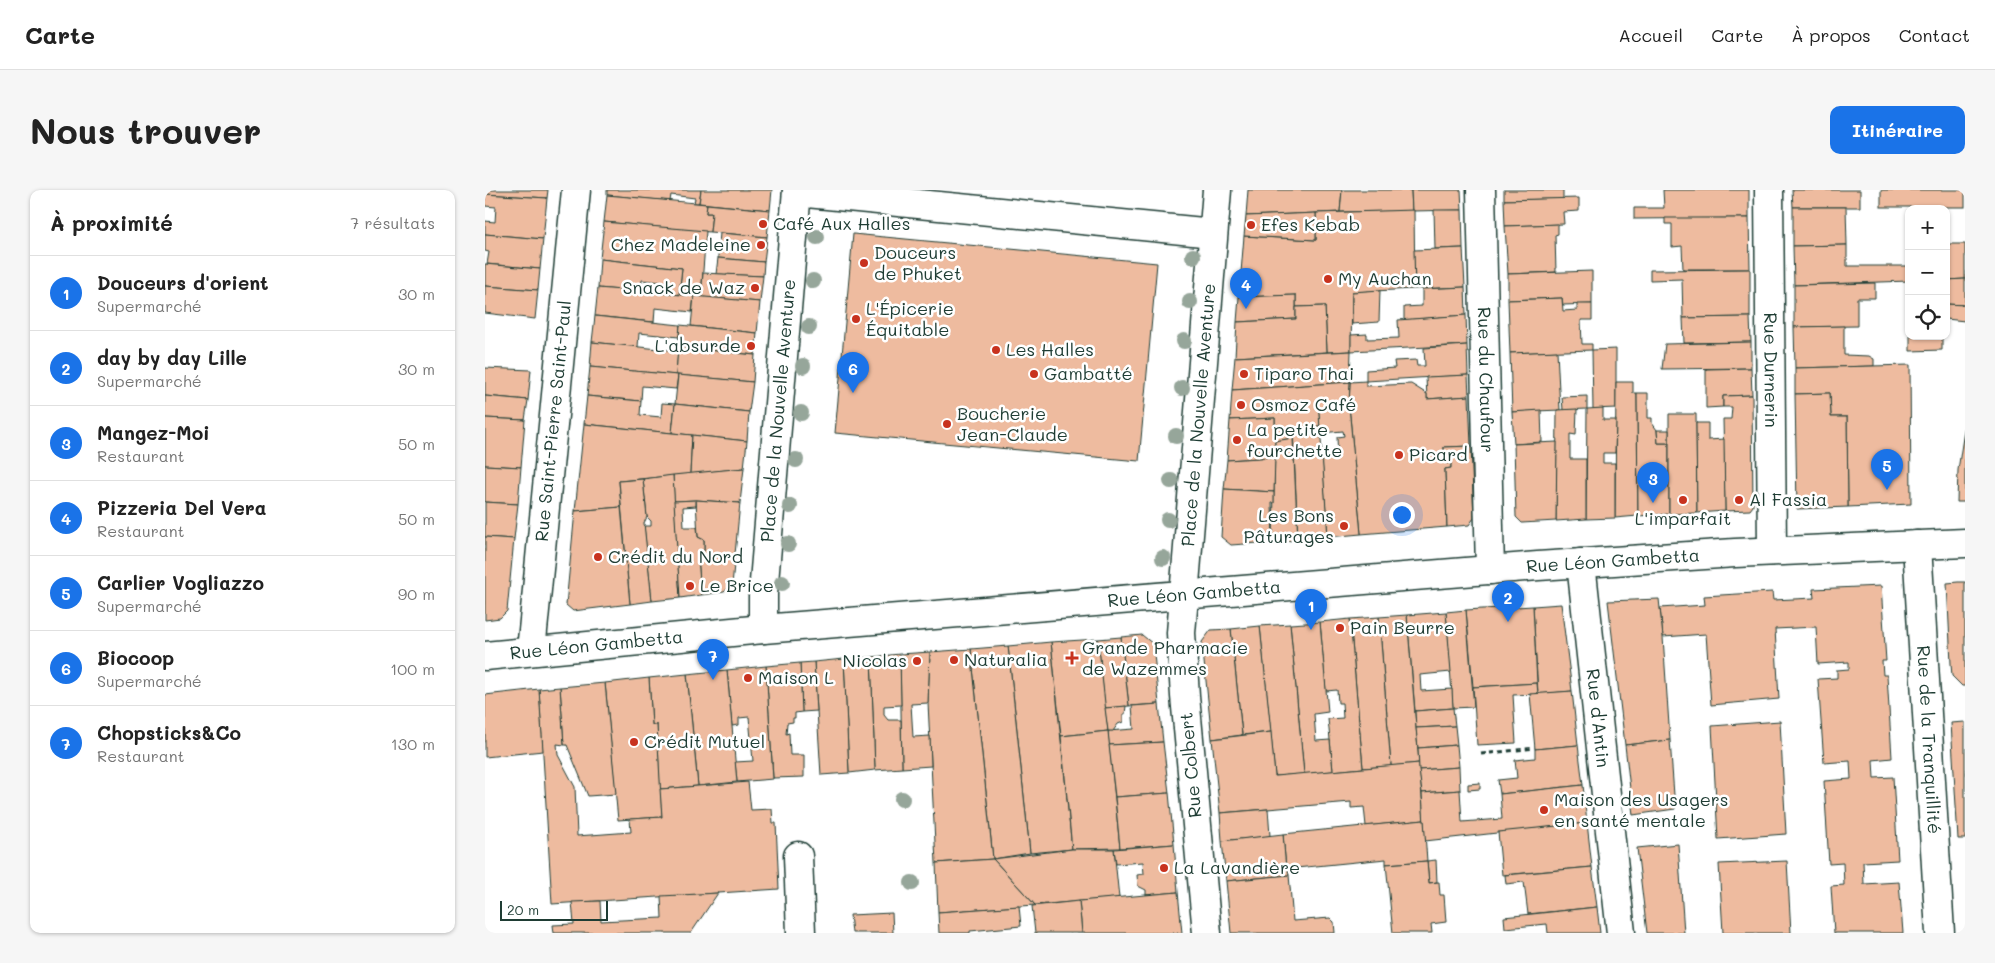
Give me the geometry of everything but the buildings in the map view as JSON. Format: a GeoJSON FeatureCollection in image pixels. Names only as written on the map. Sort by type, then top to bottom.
{"type":"FeatureCollection","features":[{"type":"Feature","properties":{"kind":"street","name":"Rue Saint-Pierre Saint-Paul"},"geometry":{"type":"LineString","coordinates":[[531,651],[576,190]]}},
{"type":"Feature","properties":{"kind":"street","name":"Place de la Nouvelle Aventure"},"geometry":{"type":"LineString","coordinates":[[1183,596],[1217,190]]}},
{"type":"Feature","properties":{"kind":"street","name":"Rue du Chaufour"},"geometry":{"type":"LineString","coordinates":[[1481,190],[1490,570]]}},
{"type":"Feature","properties":{"kind":"street","name":"Rue Durnerin"},"geometry":{"type":"LineString","coordinates":[[1769,190],[1773,551]]}},
{"type":"Feature","properties":{"kind":"street","name":"Place de la Nouvelle Aventure"},"geometry":{"type":"LineString","coordinates":[[763,629],[763,594],[797,191],[1213,233]]}},
{"type":"Feature","properties":{"kind":"street","name":"Rue Léon Gambetta"},"geometry":{"type":"LineString","coordinates":[[485,656],[763,629],[1581,563],[1773,551],[1965,543]]}},
{"type":"Feature","properties":{"kind":"street","name":"Rue de la Tranquillité"},"geometry":{"type":"LineString","coordinates":[[1917,545],[1940,933]]}},
{"type":"Feature","properties":{"kind":"street","name":"Rue d'Antin"},"geometry":{"type":"LineString","coordinates":[[1581,563],[1621,933]]}},
{"type":"Feature","properties":{"kind":"street","name":"Rue Colbert"},"geometry":{"type":"LineString","coordinates":[[1183,596],[1181,632],[1185,696],[1207,933]]}},
{"type":"Feature","properties":{"kind":"street"},"geometry":{"type":"LineString","coordinates":[[798,856],[801,933]]}},
{"type":"Feature","properties":{"kind":"path"},"geometry":{"type":"LineString","coordinates":[[1481,754],[1535,748]]}},
{"type":"Feature","properties":{"kind":"place","name":"Café Aux Halles"},"geometry":{"type":"Point","coordinates":[763,224]}},
{"type":"Feature","properties":{"kind":"place","name":"Efes Kebab"},"geometry":{"type":"Point","coordinates":[1251,225]}},
{"type":"Feature","properties":{"kind":"place","name":"Chez Madeleine"},"geometry":{"type":"Point","coordinates":[761,245]}},
{"type":"Feature","properties":{"kind":"place","name":"Douceurs de Phuket"},"geometry":{"type":"Point","coordinates":[864,263]}},
{"type":"Feature","properties":{"kind":"place","name":"My Auchan"},"geometry":{"type":"Point","coordinates":[1328,279]}},
{"type":"Feature","properties":{"kind":"place","name":"Snack de Waz"},"geometry":{"type":"Point","coordinates":[755,288]}},
{"type":"Feature","properties":{"kind":"place","name":"Pizzeria Del Vera"},"geometry":{"type":"Point","coordinates":[1246,309]}},
{"type":"Feature","properties":{"kind":"place","name":"L'Épicerie Équitable"},"geometry":{"type":"Point","coordinates":[856,319]}},
{"type":"Feature","properties":{"kind":"place","name":"L'absurde"},"geometry":{"type":"Point","coordinates":[751,346]}},
{"type":"Feature","properties":{"kind":"place","name":"Les Halles"},"geometry":{"type":"Point","coordinates":[996,350]}},
{"type":"Feature","properties":{"kind":"place","name":"Gambatté"},"geometry":{"type":"Point","coordinates":[1034,374]}},
{"type":"Feature","properties":{"kind":"place","name":"Tiparo Thai"},"geometry":{"type":"Point","coordinates":[1244,374]}},
{"type":"Feature","properties":{"kind":"place","name":"Biocoop"},"geometry":{"type":"Point","coordinates":[853,393]}},
{"type":"Feature","properties":{"kind":"place","name":"Osmoz Café"},"geometry":{"type":"Point","coordinates":[1241,405]}},
{"type":"Feature","properties":{"kind":"place","name":"Boucherie Jean-Claude"},"geometry":{"type":"Point","coordinates":[947,424]}},
{"type":"Feature","properties":{"kind":"place","name":"La petite fourchette"},"geometry":{"type":"Point","coordinates":[1237,440]}},
{"type":"Feature","properties":{"kind":"place","name":"Picard"},"geometry":{"type":"Point","coordinates":[1399,455]}},
{"type":"Feature","properties":{"kind":"place","name":"Carlier Vogliazzo"},"geometry":{"type":"Point","coordinates":[1887,490]}},
{"type":"Feature","properties":{"kind":"place","name":"L'imparfait"},"geometry":{"type":"Point","coordinates":[1683,500]}},
{"type":"Feature","properties":{"kind":"place","name":"Al Fassia"},"geometry":{"type":"Point","coordinates":[1739,500]}},
{"type":"Feature","properties":{"kind":"place","name":"Mangez-Moi"},"geometry":{"type":"Point","coordinates":[1653,503]}},
{"type":"Feature","properties":{"kind":"place","name":"Les Bons Pâturages"},"geometry":{"type":"Point","coordinates":[1344,526]}},
{"type":"Feature","properties":{"kind":"place","name":"Crédit du Nord"},"geometry":{"type":"Point","coordinates":[598,557]}},
{"type":"Feature","properties":{"kind":"place","name":"Le Brice"},"geometry":{"type":"Point","coordinates":[690,586]}},
{"type":"Feature","properties":{"kind":"place","name":"day by day Lille"},"geometry":{"type":"Point","coordinates":[1508,622]}},
{"type":"Feature","properties":{"kind":"place","name":"Pain Beurre"},"geometry":{"type":"Point","coordinates":[1340,628]}},
{"type":"Feature","properties":{"kind":"place","name":"Douceurs d'orient"},"geometry":{"type":"Point","coordinates":[1311,630]}},
{"type":"Feature","properties":{"kind":"place","name":"Grande Pharmacie de Wazemmes"},"geometry":{"type":"Point","coordinates":[1072,658]}},
{"type":"Feature","properties":{"kind":"place","name":"Naturalia"},"geometry":{"type":"Point","coordinates":[954,660]}},
{"type":"Feature","properties":{"kind":"place","name":"Nicolas"},"geometry":{"type":"Point","coordinates":[917,661]}},
{"type":"Feature","properties":{"kind":"place","name":"Maison L"},"geometry":{"type":"Point","coordinates":[748,678]}},
{"type":"Feature","properties":{"kind":"place","name":"Chopsticks&Co"},"geometry":{"type":"Point","coordinates":[713,680]}},
{"type":"Feature","properties":{"kind":"place","name":"Crédit Mutuel"},"geometry":{"type":"Point","coordinates":[634,742]}},
{"type":"Feature","properties":{"kind":"place","name":"Maison des Usagers en santé mentale"},"geometry":{"type":"Point","coordinates":[1544,810]}},
{"type":"Feature","properties":{"kind":"place","name":"La Lavandière"},"geometry":{"type":"Point","coordinates":[1164,868]}}]}
